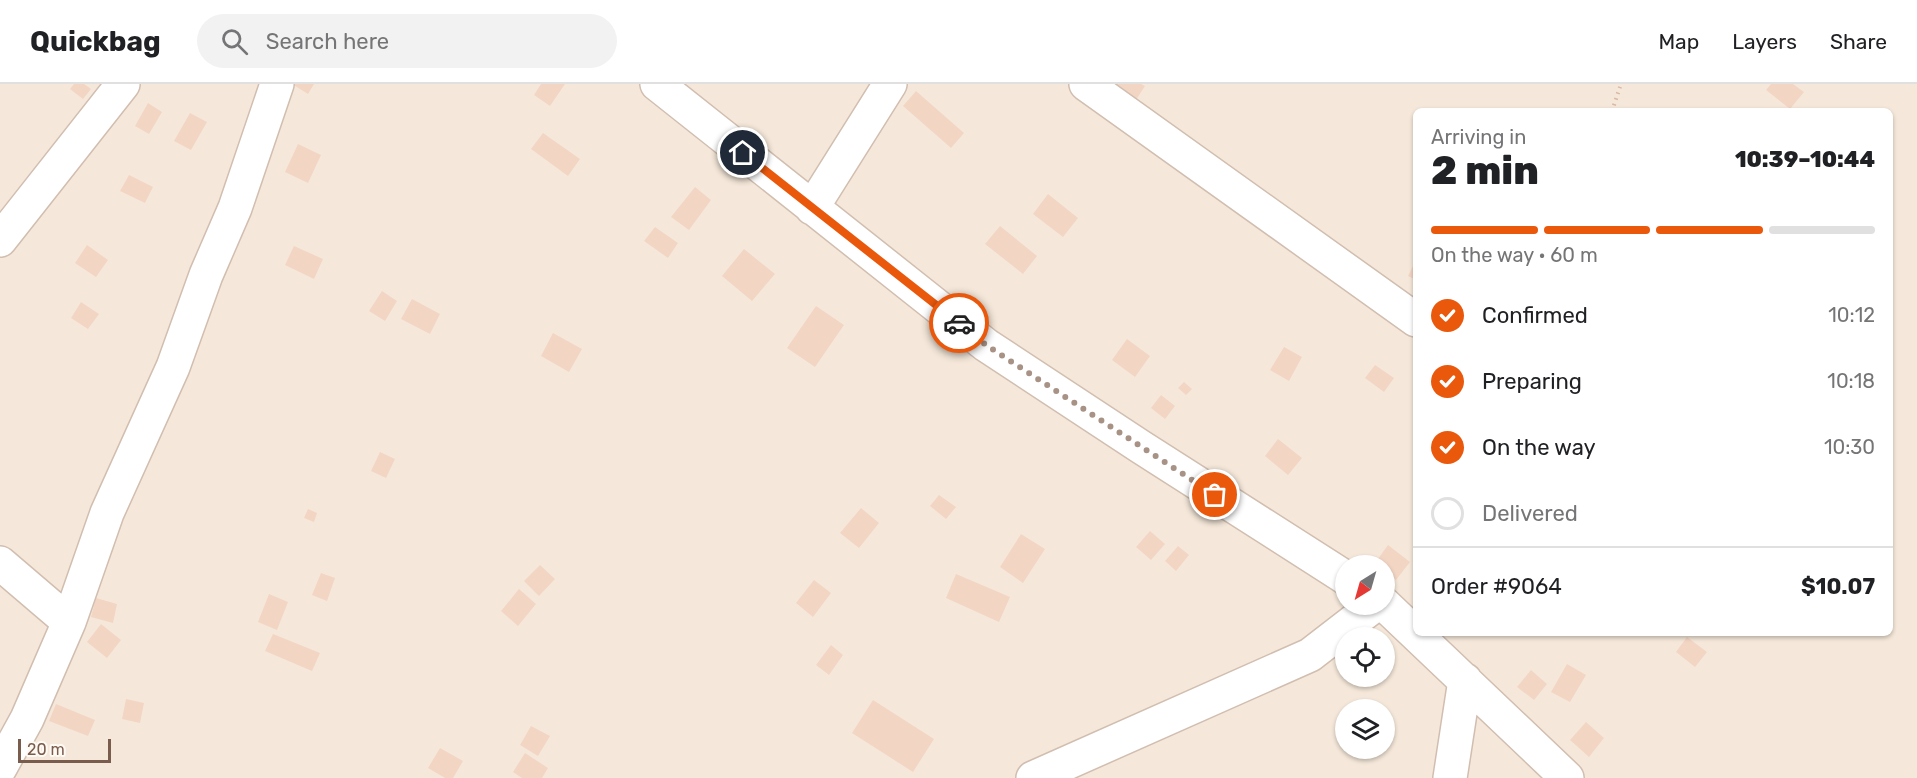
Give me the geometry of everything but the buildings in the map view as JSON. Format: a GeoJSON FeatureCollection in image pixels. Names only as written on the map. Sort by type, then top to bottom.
{"type":"FeatureCollection","features":[{"type":"Feature","properties":{"kind":"street"},"geometry":{"type":"LineString","coordinates":[[0,240],[123,84]]}},
{"type":"Feature","properties":{"kind":"street"},"geometry":{"type":"LineString","coordinates":[[0,768],[27,718],[69,622],[106,513],[173,367],[206,274],[235,208],[277,84]]}},
{"type":"Feature","properties":{"kind":"street"},"geometry":{"type":"LineString","coordinates":[[657,84],[986,345],[1335,572]]}},
{"type":"Feature","properties":{"kind":"street"},"geometry":{"type":"LineString","coordinates":[[812,208],[890,84]]}},
{"type":"Feature","properties":{"kind":"street"},"geometry":{"type":"LineString","coordinates":[[1086,84],[1413,318]]}},
{"type":"Feature","properties":{"kind":"street"},"geometry":{"type":"LineString","coordinates":[[0,563],[69,622]]}},
{"type":"Feature","properties":{"kind":"street"},"geometry":{"type":"LineString","coordinates":[[1395,614],[1413,631]]}},
{"type":"Feature","properties":{"kind":"street"},"geometry":{"type":"LineString","coordinates":[[1033,778],[1310,655],[1362,615]]}},
{"type":"Feature","properties":{"kind":"street"},"geometry":{"type":"LineString","coordinates":[[1418,636],[1567,778]]}},
{"type":"Feature","properties":{"kind":"street"},"geometry":{"type":"LineString","coordinates":[[1450,778],[1465,680]]}},
{"type":"Feature","properties":{"kind":"path"},"geometry":{"type":"LineString","coordinates":[[1613,108],[1621,84]]}},
{"type":"Feature","properties":{"kind":"shaded area"},"geometry":{"type":"Polygon","coordinates":[[[0,84],[1917,84],[1917,778],[0,778],[0,84]]]}},
{"type":"Feature","properties":{"kind":"way so far"},"geometry":{"type":"LineString","coordinates":[[959,323],[986,345],[1215,495]]}},
{"type":"Feature","properties":{"kind":"route"},"geometry":{"type":"LineString","coordinates":[[743,153],[959,323]]}}]}
